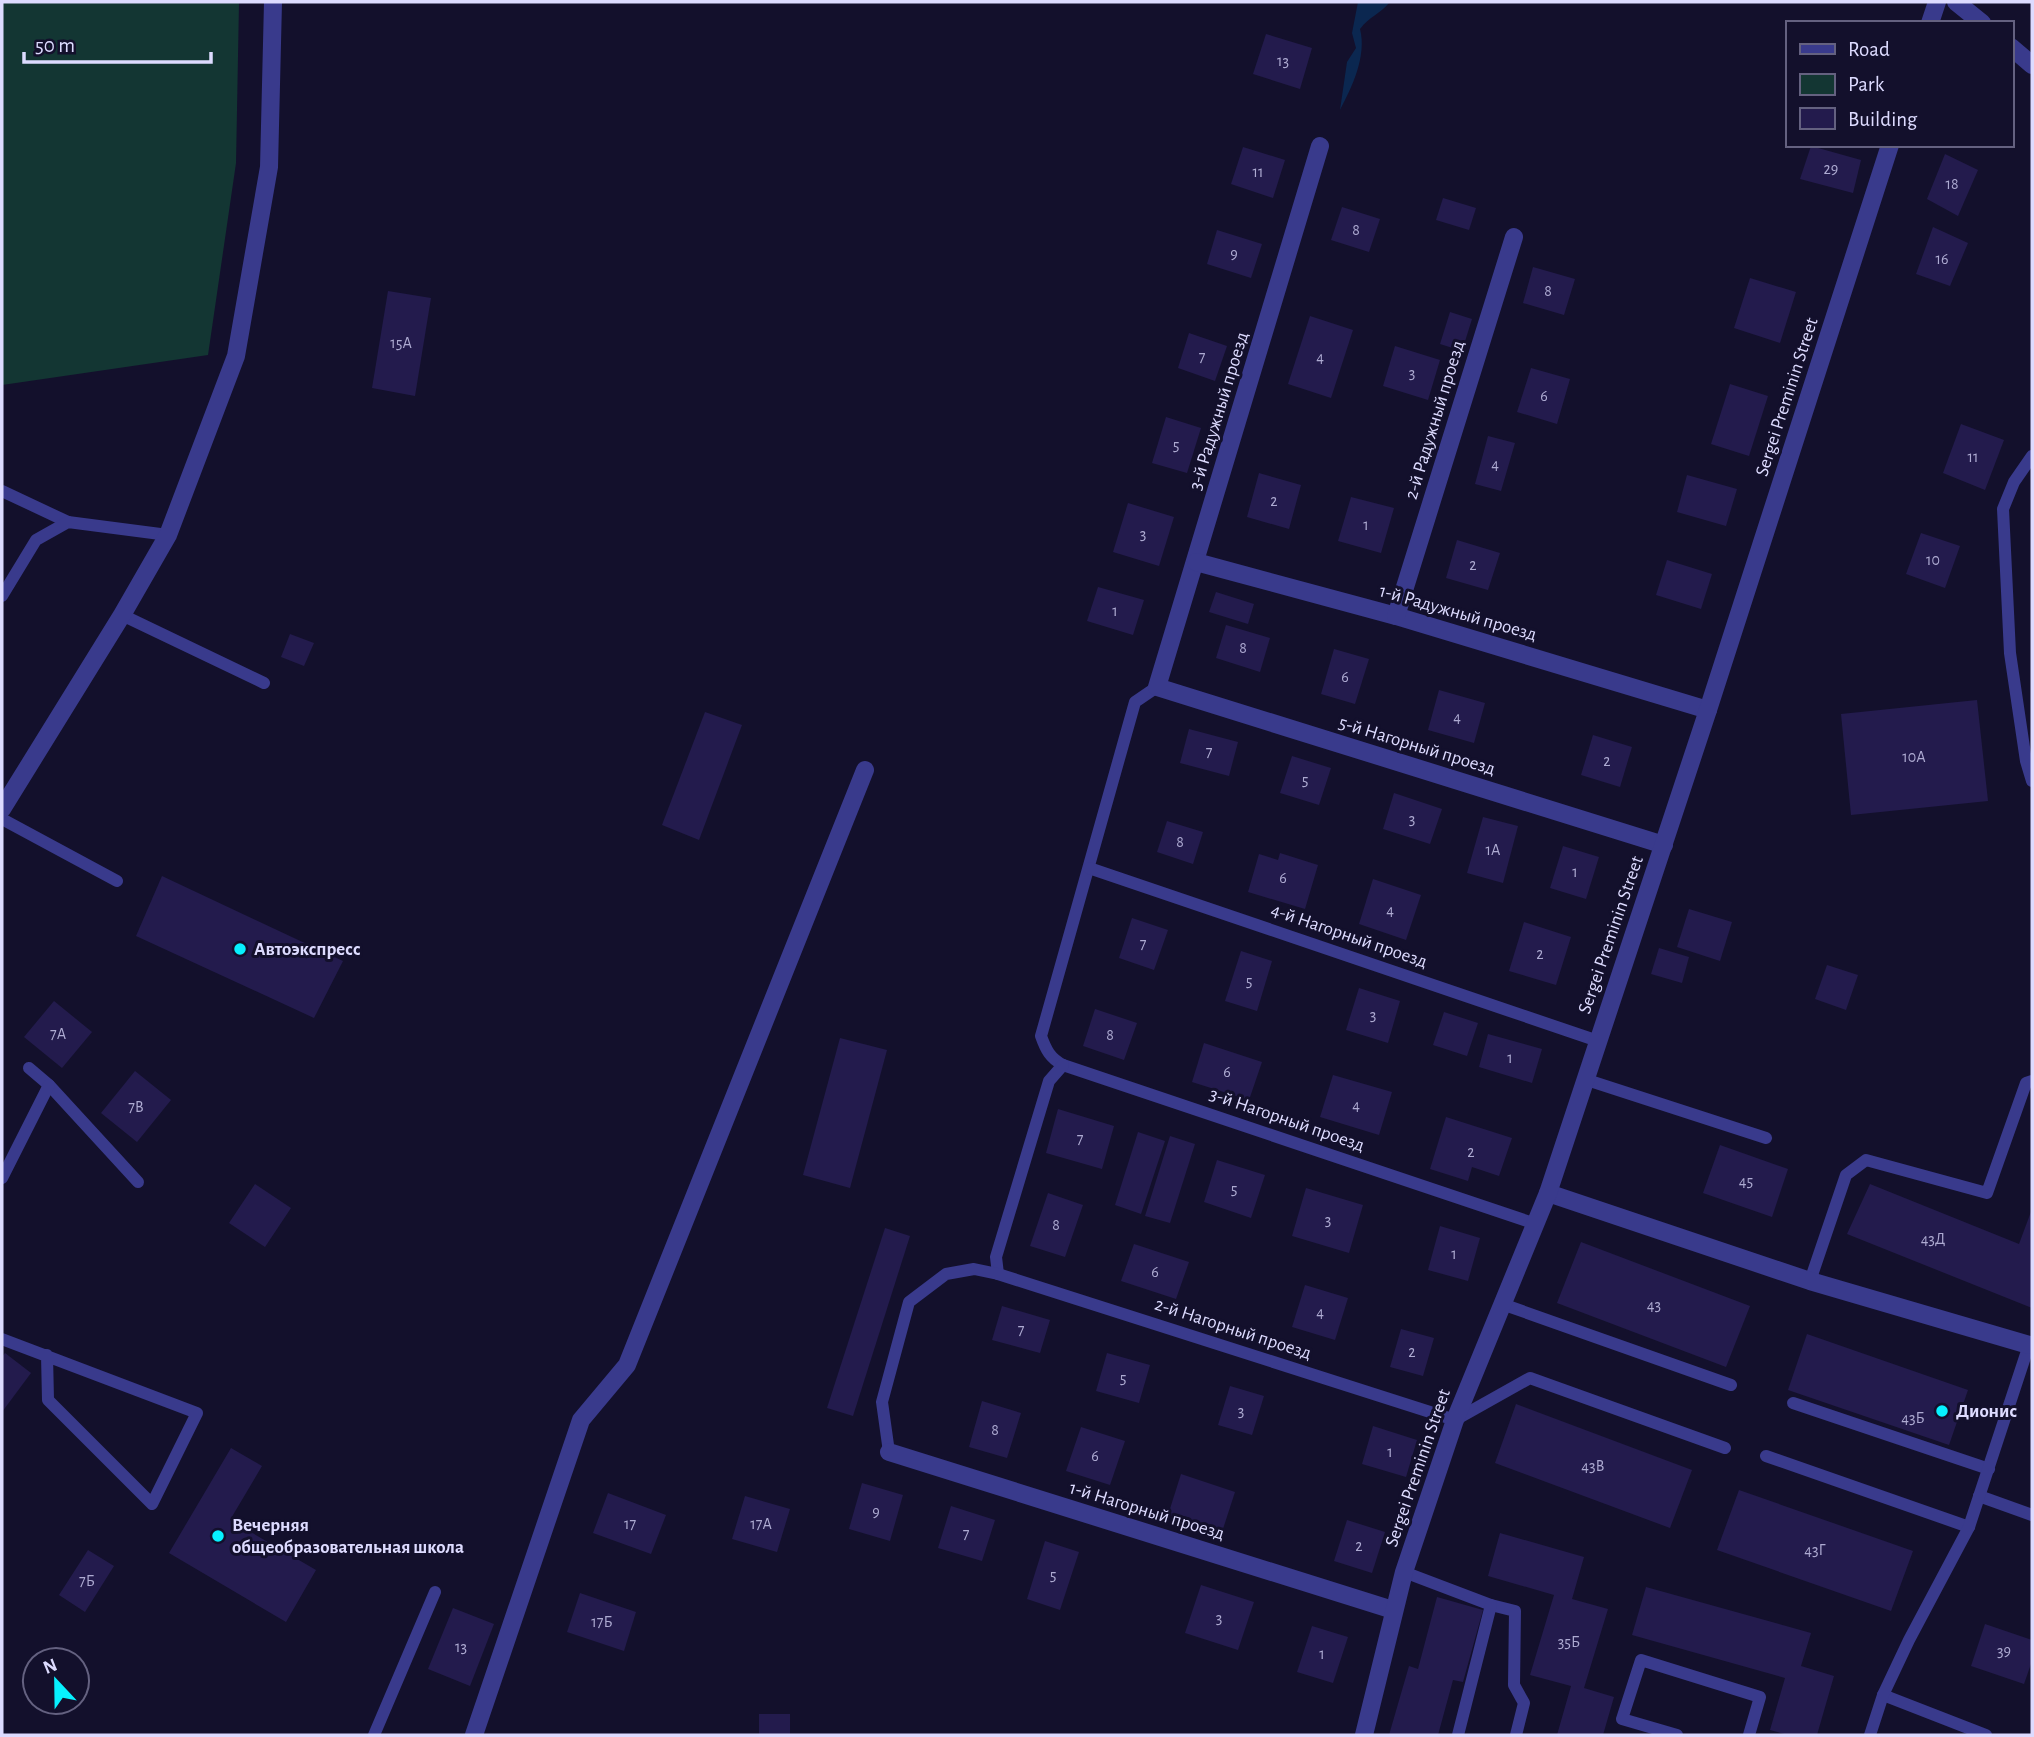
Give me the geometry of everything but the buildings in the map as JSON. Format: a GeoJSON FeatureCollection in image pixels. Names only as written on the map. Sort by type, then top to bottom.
{"type":"FeatureCollection","features":[{"type":"Feature","properties":{"kind":"street"},"geometry":{"type":"LineString","coordinates":[[2,809],[122,615],[167,535],[236,356],[269,167],[273,2]]}},
{"type":"Feature","properties":{"kind":"street"},"geometry":{"type":"LineString","coordinates":[[1931,21],[1937,2]]}},
{"type":"Feature","properties":{"kind":"street"},"geometry":{"type":"LineString","coordinates":[[1956,2],[1980,21]]}},
{"type":"Feature","properties":{"kind":"street"},"geometry":{"type":"LineString","coordinates":[[2013,49],[2032,65]]}},
{"type":"Feature","properties":{"kind":"street","name":"3-й Радужный проезд"},"geometry":{"type":"LineString","coordinates":[[1157,687],[1320,146]]}},
{"type":"Feature","properties":{"kind":"street","name":"Sergei Preminin Street"},"geometry":{"type":"LineString","coordinates":[[1364,1735],[1404,1572],[1455,1420],[1548,1193],[1664,845],[1889,147]]}},
{"type":"Feature","properties":{"kind":"street","name":"2-й Радужный проезд"},"geometry":{"type":"LineString","coordinates":[[1396,616],[1514,237]]}},
{"type":"Feature","properties":{"kind":"street","name":"1-й Радужный проезд"},"geometry":{"type":"LineString","coordinates":[[1196,562],[1396,616],[1708,710]]}},
{"type":"Feature","properties":{"kind":"street","name":"5-й Нагорный проезд"},"geometry":{"type":"LineString","coordinates":[[1157,687],[1664,845]]}},
{"type":"Feature","properties":{"kind":"street"},"geometry":{"type":"LineString","coordinates":[[474,1735],[581,1420],[627,1365],[865,770]]}},
{"type":"Feature","properties":{"kind":"street"},"geometry":{"type":"LineString","coordinates":[[1548,1193],[1811,1281],[2030,1345]]}},
{"type":"Feature","properties":{"kind":"street","name":"1-й Нагорный проезд"},"geometry":{"type":"LineString","coordinates":[[890,1452],[1393,1610]]}},
{"type":"Feature","properties":{"kind":"lane"},"geometry":{"type":"LineString","coordinates":[[2032,456],[2014,482],[2003,509],[2010,653],[2026,761],[2032,781]]}},
{"type":"Feature","properties":{"kind":"lane"},"geometry":{"type":"LineString","coordinates":[[2,491],[68,522],[167,535]]}},
{"type":"Feature","properties":{"kind":"lane"},"geometry":{"type":"LineString","coordinates":[[2,596],[36,540],[68,522]]}},
{"type":"Feature","properties":{"kind":"lane"},"geometry":{"type":"LineString","coordinates":[[122,615],[264,682]]}},
{"type":"Feature","properties":{"kind":"lane"},"geometry":{"type":"LineString","coordinates":[[998,1274],[996,1257],[1049,1081],[1063,1066],[1045,1049],[1041,1036],[1135,702],[1157,687]]}},
{"type":"Feature","properties":{"kind":"lane"},"geometry":{"type":"LineString","coordinates":[[2,819],[117,881]]}},
{"type":"Feature","properties":{"kind":"lane","name":"4-й Нагорный проезд"},"geometry":{"type":"LineString","coordinates":[[1089,868],[1598,1041]]}},
{"type":"Feature","properties":{"kind":"lane","name":"3-й Нагорный проезд"},"geometry":{"type":"LineString","coordinates":[[1063,1066],[1536,1224]]}},
{"type":"Feature","properties":{"kind":"lane"},"geometry":{"type":"LineString","coordinates":[[29,1068],[49,1085],[138,1182]]}},
{"type":"Feature","properties":{"kind":"lane"},"geometry":{"type":"LineString","coordinates":[[1584,1079],[1766,1138]]}},
{"type":"Feature","properties":{"kind":"lane"},"geometry":{"type":"LineString","coordinates":[[1811,1281],[1846,1175],[1866,1160],[1987,1193],[2026,1083],[2032,1082]]}},
{"type":"Feature","properties":{"kind":"lane"},"geometry":{"type":"LineString","coordinates":[[2,1178],[49,1085]]}},
{"type":"Feature","properties":{"kind":"lane","name":"2-й Нагорный проезд"},"geometry":{"type":"LineString","coordinates":[[890,1452],[882,1402],[909,1302],[946,1274],[974,1269],[998,1274],[1455,1420]]}},
{"type":"Feature","properties":{"kind":"lane"},"geometry":{"type":"LineString","coordinates":[[1502,1304],[1731,1385]]}},
{"type":"Feature","properties":{"kind":"lane"},"geometry":{"type":"LineString","coordinates":[[2,1339],[47,1355],[197,1413],[152,1504],[48,1400],[47,1355]]}},
{"type":"Feature","properties":{"kind":"lane"},"geometry":{"type":"LineString","coordinates":[[1870,1735],[1883,1695],[1909,1640],[1969,1527],[2030,1345]]}},
{"type":"Feature","properties":{"kind":"lane"},"geometry":{"type":"LineString","coordinates":[[1455,1420],[1530,1378],[1725,1448]]}},
{"type":"Feature","properties":{"kind":"lane"},"geometry":{"type":"LineString","coordinates":[[1793,1403],[1989,1469]]}},
{"type":"Feature","properties":{"kind":"lane"},"geometry":{"type":"LineString","coordinates":[[1766,1456],[1969,1527]]}},
{"type":"Feature","properties":{"kind":"lane"},"geometry":{"type":"LineString","coordinates":[[1979,1496],[2032,1516]]}},
{"type":"Feature","properties":{"kind":"lane"},"geometry":{"type":"LineString","coordinates":[[1404,1572],[1491,1605],[1515,1611],[1514,1685],[1524,1703],[1516,1735]]}},
{"type":"Feature","properties":{"kind":"lane"},"geometry":{"type":"LineString","coordinates":[[374,1735],[435,1592]]}},
{"type":"Feature","properties":{"kind":"lane"},"geometry":{"type":"LineString","coordinates":[[1458,1735],[1491,1605]]}},
{"type":"Feature","properties":{"kind":"lane"},"geometry":{"type":"LineString","coordinates":[[1678,1735],[1622,1719],[1641,1660],[1760,1697],[1749,1735]]}},
{"type":"Feature","properties":{"kind":"lane"},"geometry":{"type":"LineString","coordinates":[[1883,1695],[1986,1735]]}},
{"type":"Feature","properties":{"kind":"green space"},"geometry":{"type":"Polygon","coordinates":[[[2,2],[239,2],[236,163],[208,355],[2,385],[2,2]]]}},
{"type":"Feature","properties":{"kind":"water"},"geometry":{"type":"Polygon","coordinates":[[[1358,2],[1390,2],[1360,29],[1360,60],[1340,110],[1347,62],[1356,48],[1352,33],[1358,2]]]}},
{"type":"Feature","properties":{"kind":"place","name":"Автоэкспресс"},"geometry":{"type":"Point","coordinates":[240,949]}},
{"type":"Feature","properties":{"kind":"place","name":"Дионис"},"geometry":{"type":"Point","coordinates":[1942,1411]}},
{"type":"Feature","properties":{"kind":"place","name":"Вечерняя общеобразовательная школа"},"geometry":{"type":"Point","coordinates":[218,1536]}}]}
